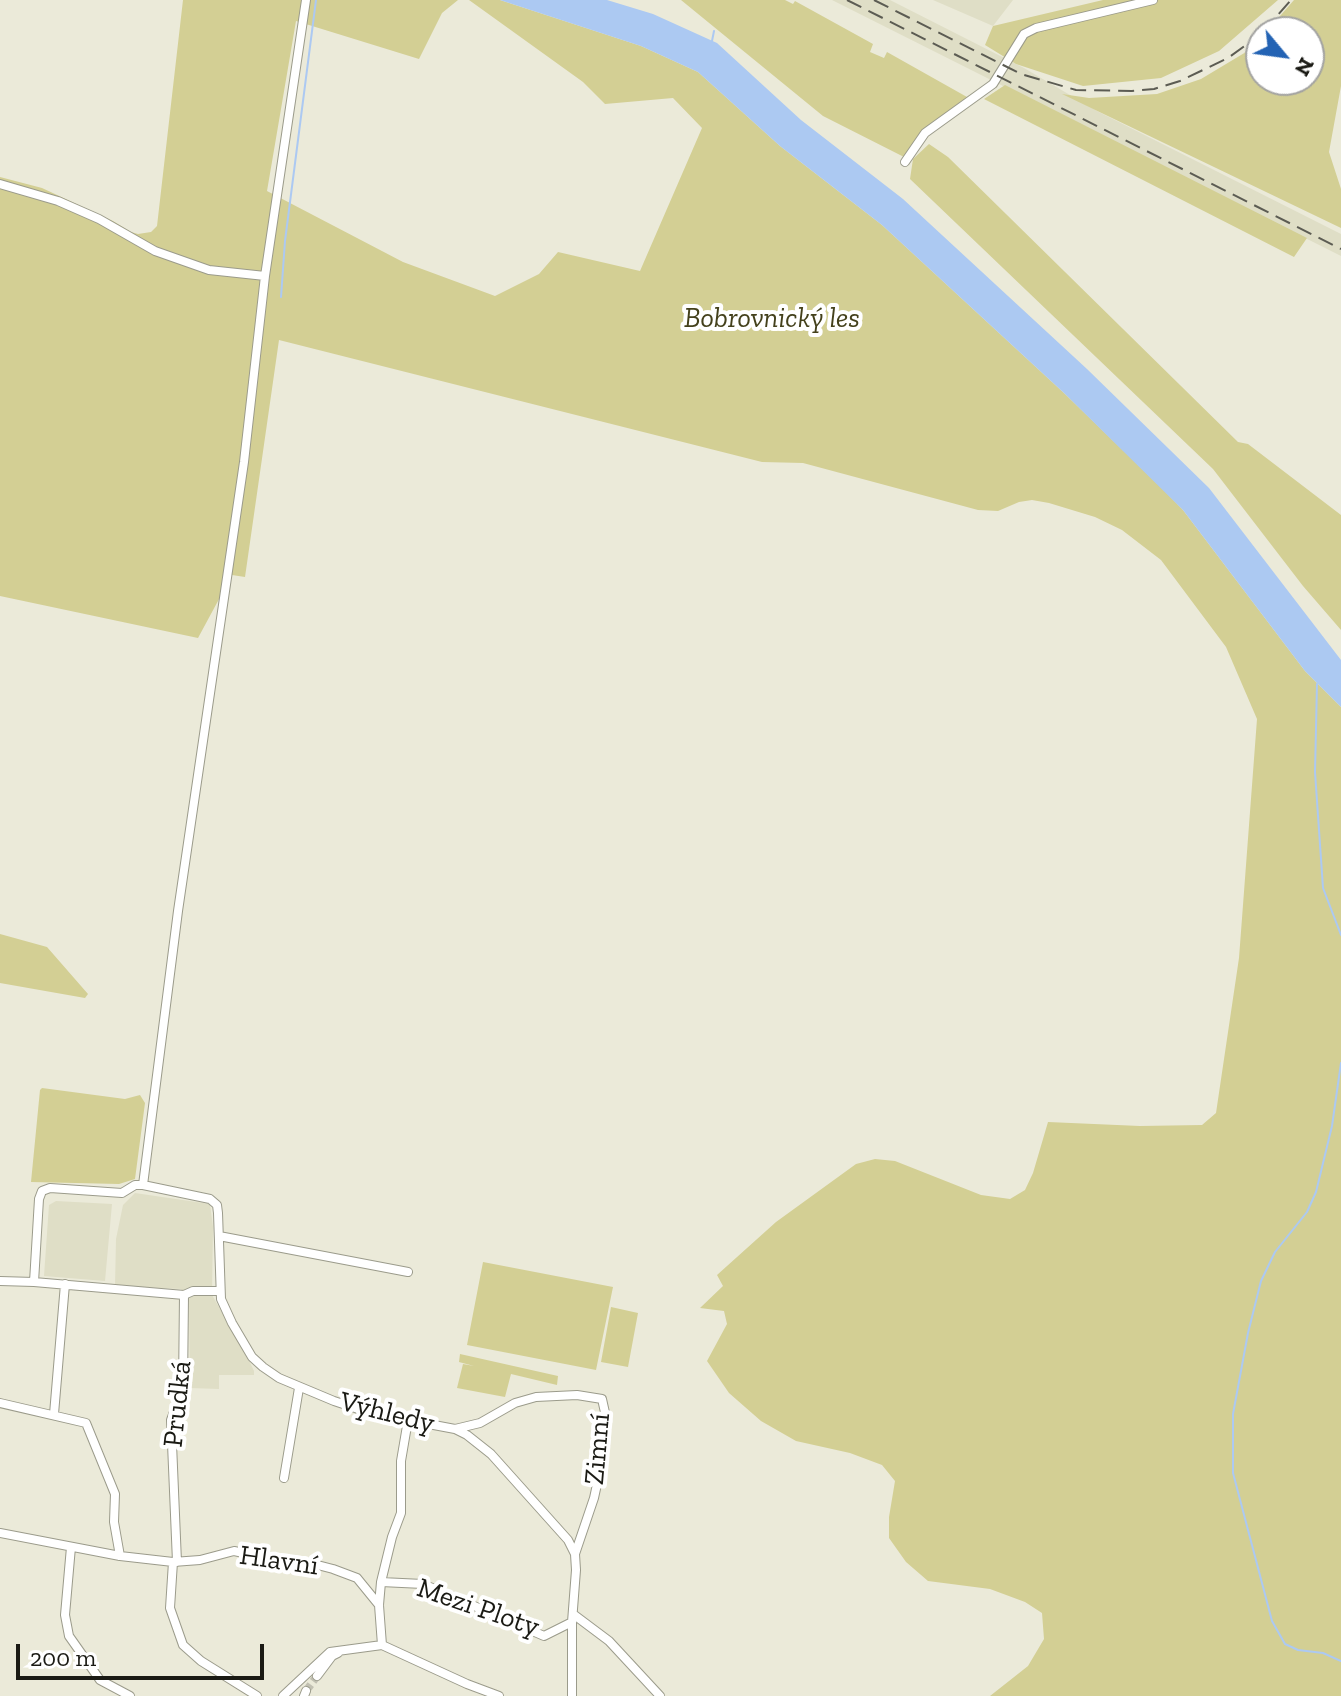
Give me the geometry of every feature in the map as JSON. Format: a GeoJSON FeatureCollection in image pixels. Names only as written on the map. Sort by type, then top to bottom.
{"type":"FeatureCollection","features":[{"type":"Feature","properties":{"kind":"street"},"geometry":{"type":"LineString","coordinates":[[34,1282],[42,1191],[50,1188],[122,1193],[135,1185],[143,1185],[178,911],[244,462],[265,276],[306,0]]}},
{"type":"Feature","properties":{"kind":"street"},"geometry":{"type":"LineString","coordinates":[[905,162],[925,133],[993,84],[1024,34],[1036,28],[1153,0]]}},
{"type":"Feature","properties":{"kind":"street"},"geometry":{"type":"LineString","coordinates":[[0,184],[58,201],[155,251],[209,270],[265,276]]}},
{"type":"Feature","properties":{"kind":"street","name":"Výhledy"},"geometry":{"type":"LineString","coordinates":[[143,1185],[210,1199],[217,1205],[220,1291],[232,1323],[252,1357],[279,1378],[299,1388],[370,1413],[455,1429],[476,1441],[491,1454],[533,1504],[554,1522],[575,1554]]}},
{"type":"Feature","properties":{"kind":"street"},"geometry":{"type":"LineString","coordinates":[[219,1236],[408,1272]]}},
{"type":"Feature","properties":{"kind":"street"},"geometry":{"type":"LineString","coordinates":[[0,1281],[184,1295],[193,1291],[220,1291]]}},
{"type":"Feature","properties":{"kind":"street"},"geometry":{"type":"LineString","coordinates":[[54,1414],[65,1284]]}},
{"type":"Feature","properties":{"kind":"street","name":"Prudká"},"geometry":{"type":"LineString","coordinates":[[184,1295],[183,1387],[171,1420],[175,1562],[170,1608],[183,1645],[201,1661],[257,1696]]}},
{"type":"Feature","properties":{"kind":"street"},"geometry":{"type":"LineString","coordinates":[[284,1478],[299,1388]]}},
{"type":"Feature","properties":{"kind":"street","name":"Zimní"},"geometry":{"type":"LineString","coordinates":[[455,1429],[480,1423],[515,1403],[536,1397],[577,1395],[602,1399],[606,1417],[601,1466],[575,1554]]}},
{"type":"Feature","properties":{"kind":"street"},"geometry":{"type":"LineString","coordinates":[[0,1403],[54,1414],[88,1426],[115,1494],[114,1522],[120,1556]]}},
{"type":"Feature","properties":{"kind":"street"},"geometry":{"type":"LineString","coordinates":[[382,1645],[381,1582],[401,1513],[401,1461],[408,1420]]}},
{"type":"Feature","properties":{"kind":"street","name":"Hlavní"},"geometry":{"type":"LineString","coordinates":[[0,1532],[120,1556],[175,1562],[200,1560],[234,1551],[287,1562],[306,1562],[357,1578],[379,1605]]}},
{"type":"Feature","properties":{"kind":"street"},"geometry":{"type":"LineString","coordinates":[[71,1547],[65,1615],[69,1636],[100,1680],[130,1696]]}},
{"type":"Feature","properties":{"kind":"street"},"geometry":{"type":"LineString","coordinates":[[572,1696],[575,1554]]}},
{"type":"Feature","properties":{"kind":"street","name":"Mezi Ploty"},"geometry":{"type":"LineString","coordinates":[[381,1582],[423,1584],[544,1636],[572,1618]]}},
{"type":"Feature","properties":{"kind":"street"},"geometry":{"type":"LineString","coordinates":[[572,1618],[609,1641],[660,1696]]}},
{"type":"Feature","properties":{"kind":"street"},"geometry":{"type":"LineString","coordinates":[[283,1696],[315,1672],[330,1652],[382,1645],[499,1696]]}},
{"type":"Feature","properties":{"kind":"shaded area"},"geometry":{"type":"Polygon","coordinates":[[[832,0],[890,0],[1024,68],[1099,112],[1341,234],[1341,256],[832,0]]]}},
{"type":"Feature","properties":{"kind":"shaded area"},"geometry":{"type":"Polygon","coordinates":[[[933,0],[1013,0],[993,26],[933,0]]]}},
{"type":"Feature","properties":{"kind":"shaded area"},"geometry":{"type":"Polygon","coordinates":[[[135,1193],[210,1204],[213,1227],[212,1295],[245,1352],[254,1375],[219,1375],[219,1389],[190,1388],[189,1302],[181,1289],[115,1286],[116,1239],[123,1205],[135,1193]]]}},
{"type":"Feature","properties":{"kind":"shaded area"},"geometry":{"type":"Polygon","coordinates":[[[56,1201],[112,1204],[105,1281],[44,1276],[49,1205],[56,1201]]]}},
{"type":"Feature","properties":{"kind":"green space","name":"Bobrovnický les"},"geometry":{"type":"Polygon","coordinates":[[[183,0],[458,0],[442,13],[419,59],[296,21],[267,191],[403,262],[495,296],[539,274],[558,252],[640,271],[702,128],[673,98],[605,104],[583,82],[469,0],[500,0],[641,46],[698,72],[780,146],[882,225],[1160,486],[1183,510],[1305,671],[1341,707],[1341,1696],[990,1696],[1028,1666],[1044,1639],[1042,1613],[1025,1602],[990,1589],[928,1581],[906,1562],[889,1538],[895,1481],[882,1465],[850,1453],[796,1441],[761,1421],[729,1393],[707,1361],[727,1324],[724,1311],[700,1308],[723,1286],[717,1275],[776,1222],[856,1164],[875,1159],[895,1161],[981,1195],[1010,1199],[1025,1190],[1048,1122],[1202,1125],[1216,1113],[1239,958],[1257,719],[1226,647],[1161,560],[1122,530],[1095,517],[1032,500],[998,511],[978,510],[803,463],[762,462],[279,340],[245,577],[232,575],[198,638],[0,596],[0,177],[42,188],[131,232],[151,232],[157,226],[183,0]]]}},
{"type":"Feature","properties":{"kind":"green space"},"geometry":{"type":"Polygon","coordinates":[[[681,0],[785,0],[793,4],[795,1],[873,44],[870,52],[884,58],[887,52],[967,97],[922,131],[906,158],[823,116],[681,0]]]}},
{"type":"Feature","properties":{"kind":"green space"},"geometry":{"type":"Polygon","coordinates":[[[1103,0],[1278,0],[1259,16],[1245,16],[1245,29],[1219,51],[1161,78],[1083,86],[1016,64],[985,45],[993,26],[1103,0]]]}},
{"type":"Feature","properties":{"kind":"green space"},"geometry":{"type":"Polygon","coordinates":[[[1294,0],[1341,0],[1341,86],[1329,152],[1341,189],[1341,228],[1062,94],[1089,98],[1157,94],[1201,79],[1245,53],[1245,96],[1325,96],[1325,16],[1280,16],[1294,0]]]}},
{"type":"Feature","properties":{"kind":"green space"},"geometry":{"type":"Polygon","coordinates":[[[1005,85],[1307,238],[1294,257],[984,99],[1005,85]]]}},
{"type":"Feature","properties":{"kind":"green space"},"geometry":{"type":"Polygon","coordinates":[[[929,144],[948,157],[1238,442],[1248,444],[1341,515],[1341,630],[1213,469],[910,179],[913,159],[929,144]]]}},
{"type":"Feature","properties":{"kind":"green space"},"geometry":{"type":"Polygon","coordinates":[[[0,934],[47,947],[88,994],[85,998],[0,983],[0,934]]]}},
{"type":"Feature","properties":{"kind":"green space"},"geometry":{"type":"Polygon","coordinates":[[[42,1088],[125,1099],[140,1095],[145,1103],[135,1179],[119,1184],[31,1182],[42,1088]]]}},
{"type":"Feature","properties":{"kind":"green space"},"geometry":{"type":"Polygon","coordinates":[[[483,1262],[613,1287],[596,1370],[467,1345],[483,1262]]]}},
{"type":"Feature","properties":{"kind":"green space"},"geometry":{"type":"Polygon","coordinates":[[[611,1307],[638,1313],[628,1367],[601,1362],[611,1307]]]}},
{"type":"Feature","properties":{"kind":"green space"},"geometry":{"type":"Polygon","coordinates":[[[460,1354],[558,1376],[557,1385],[511,1374],[505,1397],[457,1388],[463,1364],[474,1366],[459,1362],[460,1354]]]}},
{"type":"Feature","properties":{"kind":"water"},"geometry":{"type":"Polygon","coordinates":[[[500,0],[607,0],[653,14],[717,43],[801,120],[903,199],[1087,369],[1209,488],[1341,660],[1341,707],[1305,671],[1183,510],[1064,393],[882,225],[780,146],[698,72],[641,46],[500,0]]]}},
{"type":"Feature","properties":{"kind":"waterway"},"geometry":{"type":"LineString","coordinates":[[281,297],[285,241],[316,0]]}},
{"type":"Feature","properties":{"kind":"waterway"},"geometry":{"type":"LineString","coordinates":[[712,41],[714,31]]}},
{"type":"Feature","properties":{"kind":"waterway"},"geometry":{"type":"LineString","coordinates":[[1317,684],[1315,772],[1323,888],[1341,935]]}},
{"type":"Feature","properties":{"kind":"waterway"},"geometry":{"type":"LineString","coordinates":[[1341,1063],[1332,1126],[1316,1192],[1307,1212],[1275,1252],[1261,1281],[1233,1414],[1233,1473],[1272,1621],[1285,1644],[1298,1650],[1323,1653],[1341,1661]]}},
{"type":"Feature","properties":{"kind":"tunnel"},"geometry":{"type":"LineString","coordinates":[[306,1691],[317,1676]]}},
{"type":"Feature","properties":{"kind":"railway"},"geometry":{"type":"LineString","coordinates":[[847,0],[1341,249]]}},
{"type":"Feature","properties":{"kind":"railway"},"geometry":{"type":"LineString","coordinates":[[874,0],[1021,74],[1076,90],[1154,89],[1180,81],[1228,58],[1245,46]]}},
{"type":"Feature","properties":{"kind":"railway"},"geometry":{"type":"LineString","coordinates":[[1277,16],[1291,0]]}}]}
